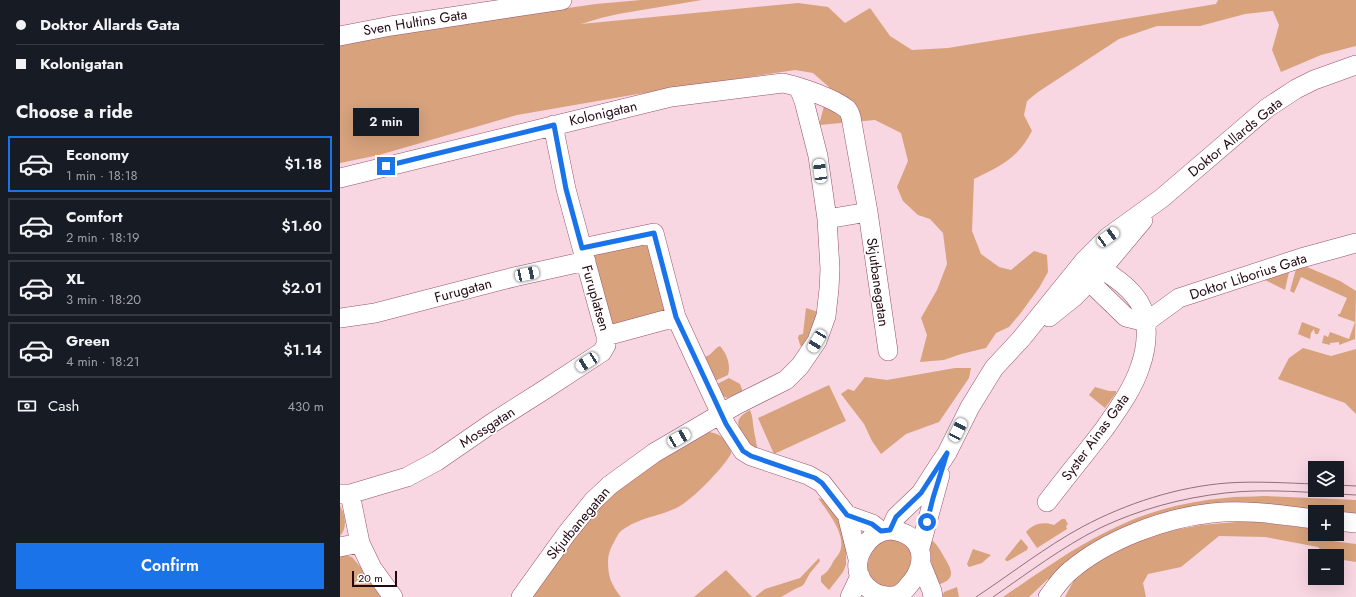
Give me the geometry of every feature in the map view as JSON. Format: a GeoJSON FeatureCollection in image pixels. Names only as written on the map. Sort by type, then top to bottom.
{"type":"FeatureCollection","features":[{"type":"Feature","properties":{"kind":"street","name":"Sven Hultins Gata"},"geometry":{"type":"LineString","coordinates":[[340,36],[378,28],[562,0]]}},
{"type":"Feature","properties":{"kind":"street","name":"Doktor Allards Gata"},"geometry":{"type":"LineString","coordinates":[[850,597],[864,546],[871,538],[886,531],[896,517],[921,493],[947,453],[970,407],[994,368],[1021,339],[1084,261],[1108,237],[1162,198],[1267,108],[1296,89],[1314,80],[1356,64]]}},
{"type":"Feature","properties":{"kind":"street","name":"Kolonigatan"},"geometry":{"type":"LineString","coordinates":[[340,178],[671,97],[783,83],[799,88]]}},
{"type":"Feature","properties":{"kind":"street","name":"Skjutbanegatan"},"geometry":{"type":"LineString","coordinates":[[799,88],[830,100],[847,110],[852,117],[868,212],[888,351]]}},
{"type":"Feature","properties":{"kind":"street","name":"Skjutbanegatan"},"geometry":{"type":"LineString","coordinates":[[521,597],[567,533],[593,501],[610,485],[654,453],[721,414],[786,380],[800,366],[817,341],[826,316],[830,289],[827,218],[818,156],[804,101],[799,88]]}},
{"type":"Feature","properties":{"kind":"street"},"geometry":{"type":"LineString","coordinates":[[554,125],[566,189],[584,255]]}},
{"type":"Feature","properties":{"kind":"street","name":"Doktor Allards Gata"},"geometry":{"type":"LineString","coordinates":[[1021,339],[1074,297],[1097,274],[1162,198]]}},
{"type":"Feature","properties":{"kind":"street"},"geometry":{"type":"LineString","coordinates":[[827,218],[868,212]]}},
{"type":"Feature","properties":{"kind":"street","name":"Furuplatsen"},"geometry":{"type":"LineString","coordinates":[[654,233],[676,317],[606,336],[584,255],[654,233]]}},
{"type":"Feature","properties":{"kind":"street","name":"Doktor Liborius Gata"},"geometry":{"type":"LineString","coordinates":[[1146,322],[1178,298],[1301,258],[1356,243]]}},
{"type":"Feature","properties":{"kind":"street","name":"Furugatan"},"geometry":{"type":"LineString","coordinates":[[340,318],[375,313],[514,277],[584,255]]}},
{"type":"Feature","properties":{"kind":"street","name":"Syster Ainas Gata"},"geometry":{"type":"LineString","coordinates":[[1047,502],[1106,425],[1130,388],[1141,367],[1144,352],[1146,322],[1140,303],[1130,291],[1110,273],[1097,274],[1084,261]]}},
{"type":"Feature","properties":{"kind":"street"},"geometry":{"type":"LineString","coordinates":[[676,317],[721,414],[743,451],[751,456],[815,478],[822,483],[847,515],[859,568]]}},
{"type":"Feature","properties":{"kind":"street","name":"Mossgatan"},"geometry":{"type":"LineString","coordinates":[[345,494],[407,477],[437,461],[492,423],[602,352],[606,345],[606,336]]}},
{"type":"Feature","properties":{"kind":"street","name":"Doktor Allards Gata"},"geometry":{"type":"LineString","coordinates":[[859,568],[863,583],[880,595],[896,597],[905,590],[915,578],[933,498],[947,453]]}},
{"type":"Feature","properties":{"kind":"street"},"geometry":{"type":"LineString","coordinates":[[345,494],[360,543],[372,568],[393,597]]}},
{"type":"Feature","properties":{"kind":"street"},"geometry":{"type":"LineString","coordinates":[[1048,597],[1069,571],[1098,551],[1120,539],[1150,527],[1187,517],[1212,513],[1242,512],[1308,517]]}},
{"type":"Feature","properties":{"kind":"street"},"geometry":{"type":"LineString","coordinates":[[847,515],[886,531],[904,533],[916,542],[933,597]]}},
{"type":"Feature","properties":{"kind":"street"},"geometry":{"type":"LineString","coordinates":[[1344,522],[1356,523]]}},
{"type":"Feature","properties":{"kind":"street"},"geometry":{"type":"LineString","coordinates":[[340,547],[360,543]]}},
{"type":"Feature","properties":{"kind":"shaded area"},"geometry":{"type":"Polygon","coordinates":[[[641,0],[702,0],[618,14],[581,24],[798,3],[828,7],[845,23],[870,8],[890,36],[912,50],[948,48],[1216,4],[1218,0],[1356,0],[1356,46],[1321,55],[1281,72],[1272,50],[1279,25],[1273,11],[1245,14],[1200,26],[1157,26],[1119,39],[1038,92],[1027,101],[1024,115],[1032,131],[1021,148],[1001,165],[974,179],[972,231],[981,254],[999,267],[1011,270],[1034,251],[1047,255],[1048,272],[1039,288],[1020,314],[1009,327],[996,333],[986,348],[944,360],[920,362],[927,335],[921,318],[937,290],[947,264],[943,233],[930,219],[918,215],[903,201],[897,187],[908,161],[901,133],[875,120],[819,125],[829,87],[813,73],[795,70],[632,95],[517,115],[379,155],[340,163],[340,44],[483,20],[596,4],[641,0]]]}},
{"type":"Feature","properties":{"kind":"shaded area"},"geometry":{"type":"Polygon","coordinates":[[[648,242],[669,310],[610,327],[589,258],[601,251],[648,242]]]}},
{"type":"Feature","properties":{"kind":"shaded area"},"geometry":{"type":"Polygon","coordinates":[[[1307,267],[1340,281],[1356,291],[1355,339],[1339,345],[1339,342],[1330,343],[1330,345],[1322,343],[1324,335],[1328,337],[1330,332],[1349,339],[1355,322],[1338,316],[1347,298],[1301,277],[1294,293],[1290,291],[1296,269],[1307,267]]]}},
{"type":"Feature","properties":{"kind":"shaded area"},"geometry":{"type":"Polygon","coordinates":[[[1289,272],[1285,290],[1265,280],[1289,272]]]}},
{"type":"Feature","properties":{"kind":"shaded area"},"geometry":{"type":"Polygon","coordinates":[[[806,308],[818,312],[803,348],[800,345],[798,338],[799,335],[803,334],[806,308]]]}},
{"type":"Feature","properties":{"kind":"shaded area"},"geometry":{"type":"Polygon","coordinates":[[[1302,322],[1320,329],[1318,334],[1315,334],[1314,329],[1311,333],[1310,339],[1298,334],[1302,322]]]}},
{"type":"Feature","properties":{"kind":"shaded area"},"geometry":{"type":"Polygon","coordinates":[[[720,346],[725,352],[728,360],[729,371],[728,375],[715,381],[704,357],[720,346]]]}},
{"type":"Feature","properties":{"kind":"shaded area"},"geometry":{"type":"Polygon","coordinates":[[[1303,348],[1331,356],[1356,349],[1356,414],[1345,403],[1278,379],[1289,358],[1303,348]]]}},
{"type":"Feature","properties":{"kind":"shaded area"},"geometry":{"type":"Polygon","coordinates":[[[955,368],[971,368],[969,378],[939,422],[906,434],[881,454],[872,441],[864,424],[841,394],[848,389],[854,391],[865,377],[887,380],[955,368]]]}},
{"type":"Feature","properties":{"kind":"shaded area"},"geometry":{"type":"Polygon","coordinates":[[[729,378],[740,384],[743,392],[727,398],[723,396],[717,384],[729,378]]]}},
{"type":"Feature","properties":{"kind":"shaded area"},"geometry":{"type":"Polygon","coordinates":[[[829,385],[846,421],[774,454],[758,418],[829,385]]]}},
{"type":"Feature","properties":{"kind":"shaded area"},"geometry":{"type":"Polygon","coordinates":[[[1095,387],[1109,391],[1116,391],[1105,408],[1089,395],[1095,387]]]}},
{"type":"Feature","properties":{"kind":"shaded area"},"geometry":{"type":"Polygon","coordinates":[[[750,410],[758,452],[740,431],[738,424],[742,415],[750,410]]]}},
{"type":"Feature","properties":{"kind":"shaded area"},"geometry":{"type":"Polygon","coordinates":[[[706,432],[715,433],[727,441],[731,449],[731,454],[708,482],[686,502],[673,510],[641,520],[619,533],[609,552],[608,567],[609,576],[621,597],[532,597],[585,520],[628,481],[706,432]]]}},
{"type":"Feature","properties":{"kind":"shaded area"},"geometry":{"type":"Polygon","coordinates":[[[1264,496],[1356,500],[1356,514],[1344,513],[1344,505],[1308,505],[1308,509],[1204,506],[1050,581],[1048,579],[1029,597],[1003,597],[1093,539],[1137,518],[1174,506],[1212,499],[1264,496]]]}},
{"type":"Feature","properties":{"kind":"shaded area"},"geometry":{"type":"Polygon","coordinates":[[[818,498],[825,500],[838,518],[846,547],[846,565],[843,572],[829,590],[821,582],[821,576],[828,570],[839,554],[841,542],[840,535],[834,522],[818,498]]]}},
{"type":"Feature","properties":{"kind":"shaded area"},"geometry":{"type":"Polygon","coordinates":[[[340,506],[345,525],[343,533],[340,536],[340,506]]]}},
{"type":"Feature","properties":{"kind":"shaded area"},"geometry":{"type":"Polygon","coordinates":[[[1062,519],[1065,519],[1068,524],[1066,526],[1067,529],[1037,548],[1026,532],[1035,525],[1046,523],[1054,525],[1062,519]]]}},
{"type":"Feature","properties":{"kind":"shaded area"},"geometry":{"type":"Polygon","coordinates":[[[1249,521],[1308,528],[1308,541],[1333,541],[1356,544],[1356,562],[1344,560],[1344,549],[1320,549],[1318,547],[1265,537],[1219,536],[1181,567],[1148,574],[1143,583],[1146,597],[1065,597],[1075,578],[1119,547],[1164,532],[1201,525],[1249,521]]]}},
{"type":"Feature","properties":{"kind":"shaded area"},"geometry":{"type":"Polygon","coordinates":[[[893,535],[912,549],[912,564],[905,578],[894,587],[886,588],[871,580],[867,567],[870,555],[875,545],[893,535]]]}},
{"type":"Feature","properties":{"kind":"shaded area"},"geometry":{"type":"Polygon","coordinates":[[[1021,539],[1028,547],[1027,550],[1006,561],[1005,559],[1021,539]]]}},
{"type":"Feature","properties":{"kind":"shaded area"},"geometry":{"type":"Polygon","coordinates":[[[933,541],[947,561],[951,573],[949,579],[940,584],[937,581],[933,571],[930,542],[933,541]]]}},
{"type":"Feature","properties":{"kind":"shaded area"},"geometry":{"type":"Polygon","coordinates":[[[973,549],[991,555],[982,563],[969,567],[967,564],[973,549]]]}},
{"type":"Feature","properties":{"kind":"shaded area"},"geometry":{"type":"Polygon","coordinates":[[[340,554],[352,557],[383,597],[340,597],[340,554]]]}},
{"type":"Feature","properties":{"kind":"shaded area"},"geometry":{"type":"Polygon","coordinates":[[[819,558],[820,561],[802,586],[781,597],[755,597],[765,589],[800,578],[819,558]]]}},
{"type":"Feature","properties":{"kind":"shaded area"},"geometry":{"type":"Polygon","coordinates":[[[726,570],[752,597],[694,597],[726,570]]]}},
{"type":"Feature","properties":{"kind":"shaded area"},"geometry":{"type":"Polygon","coordinates":[[[957,587],[959,597],[942,597],[944,592],[957,587]]]}},
{"type":"Feature","properties":{"kind":"tram line"},"geometry":{"type":"LineString","coordinates":[[976,597],[1068,535],[1099,518],[1134,504],[1171,492],[1208,485],[1260,482],[1308,484]]}},
{"type":"Feature","properties":{"kind":"tram line"},"geometry":{"type":"LineString","coordinates":[[1344,485],[1356,486]]}},
{"type":"Feature","properties":{"kind":"tram line"},"geometry":{"type":"LineString","coordinates":[[993,597],[1086,535],[1115,521],[1161,505],[1209,495],[1258,491],[1290,491],[1356,495]]}},
{"type":"Feature","properties":{"kind":"route"},"geometry":{"type":"LineString","coordinates":[[386,166],[554,125],[566,189],[582,248],[654,233],[676,317],[726,424],[743,451],[751,456],[815,478],[822,483],[847,515],[872,524],[881,531],[890,530],[896,517],[921,493],[947,453],[927,522]]}}]}
